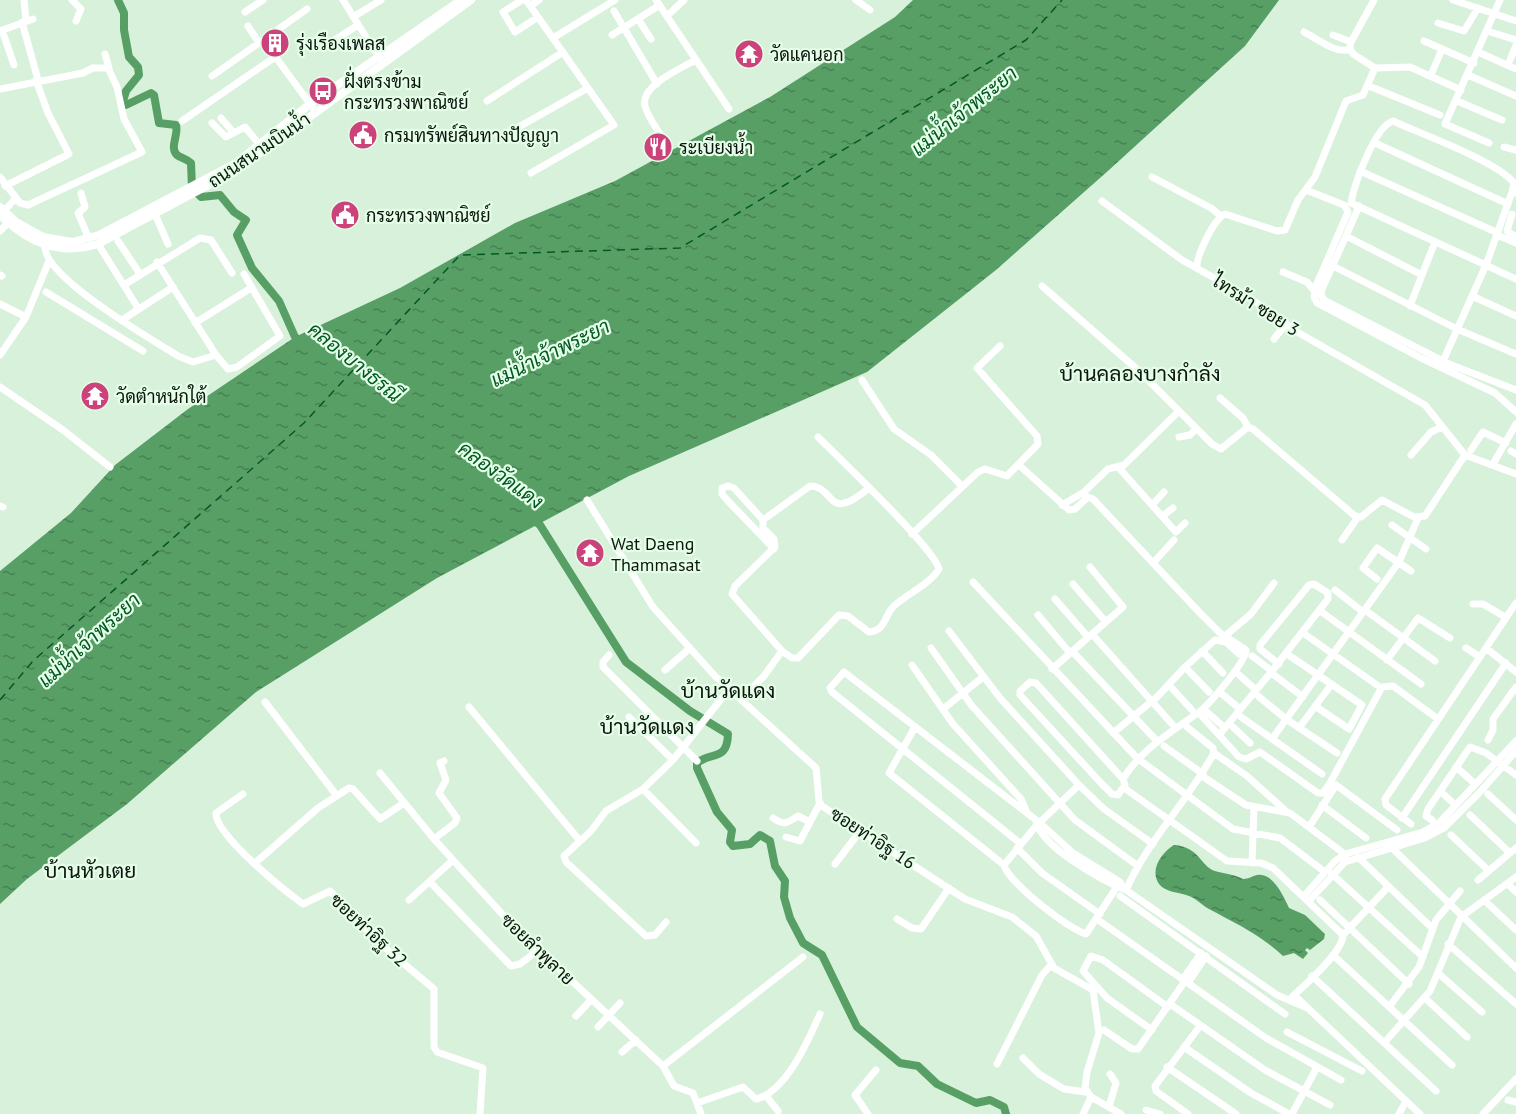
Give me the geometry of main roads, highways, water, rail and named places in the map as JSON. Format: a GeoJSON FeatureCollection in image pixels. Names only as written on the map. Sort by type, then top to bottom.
{"type":"FeatureCollection","features":[{"type":"Feature","properties":{"kind":"main road","name":"ถนนสนามบินน้ำ"},"geometry":{"type":"LineString","coordinates":[[1,211],[43,237],[58,241],[89,239],[235,171],[379,58],[461,0]]}},
{"type":"Feature","properties":{"kind":"main road","name":"ถนนสนามบินน้ำ"},"geometry":{"type":"LineString","coordinates":[[197,188],[471,0]]}},
{"type":"Feature","properties":{"kind":"main road","name":"ถนนสนามบินน้ำ"},"geometry":{"type":"LineString","coordinates":[[1,211],[8,223],[24,236],[45,246],[76,249],[98,244],[155,214],[186,193]]}},
{"type":"Feature","properties":{"kind":"water","name":"แม่น้ำเจ้าพระยา"},"geometry":{"type":"Polygon","coordinates":[[[913,0],[1279,0],[1245,46],[1109,170],[996,270],[867,372],[629,476],[437,578],[256,692],[127,804],[27,879],[0,904],[0,571],[71,513],[115,465],[188,409],[295,337],[400,288],[515,223],[615,181],[770,97],[895,17],[913,0]]]}},
{"type":"Feature","properties":{"kind":"water"},"geometry":{"type":"Polygon","coordinates":[[[1174,845],[1189,849],[1215,871],[1243,879],[1257,875],[1268,877],[1277,886],[1289,908],[1305,915],[1325,934],[1324,939],[1310,950],[1307,948],[1305,950],[1308,953],[1303,959],[1294,953],[1283,956],[1257,936],[1195,899],[1165,889],[1156,879],[1156,867],[1165,852],[1174,845]]]}},
{"type":"Feature","properties":{"kind":"waterway","name":"คลองบางธรณี"},"geometry":{"type":"LineString","coordinates":[[118,0],[124,13],[124,30],[129,57],[138,67],[139,75],[126,91],[123,101],[126,105],[151,93],[154,95],[159,123],[176,125],[175,152],[191,163],[192,188],[201,197],[220,195],[234,212],[246,220],[237,235],[252,268],[279,301],[295,337],[303,343]]}},
{"type":"Feature","properties":{"kind":"waterway","name":"คลองวัดแดง"},"geometry":{"type":"LineString","coordinates":[[532,519],[540,525],[626,662],[690,711],[728,734],[725,749],[697,763],[697,768],[717,812],[732,830],[730,842],[733,846],[750,844],[760,835],[770,841],[775,866],[785,881],[784,897],[790,918],[803,943],[822,955],[857,1027],[900,1063],[918,1066],[937,1084],[976,1103],[990,1100],[1004,1107],[1006,1114]]}},
{"type":"Feature","properties":{"kind":"place","name":"รุ่งเรืองเพลส"},"geometry":{"type":"Point","coordinates":[275,43]}},
{"type":"Feature","properties":{"kind":"place","name":"วัดแคนอก"},"geometry":{"type":"Point","coordinates":[749,54]}},
{"type":"Feature","properties":{"kind":"place","name":"ฝั่งตรงข้าม กระทรวงพาณิชย์"},"geometry":{"type":"Point","coordinates":[323,91]}},
{"type":"Feature","properties":{"kind":"place","name":"กรมทรัพย์สินทางปัญญา"},"geometry":{"type":"Point","coordinates":[363,135]}},
{"type":"Feature","properties":{"kind":"place","name":"ระเบียงน้ำ"},"geometry":{"type":"Point","coordinates":[658,147]}},
{"type":"Feature","properties":{"kind":"place","name":"กระทรวงพาณิชย์"},"geometry":{"type":"Point","coordinates":[345,215]}},
{"type":"Feature","properties":{"kind":"place","name":"วัดตำหนักใต้"},"geometry":{"type":"Point","coordinates":[95,396]}},
{"type":"Feature","properties":{"kind":"place","name":"Wat Daeng Thammasat"},"geometry":{"type":"Point","coordinates":[590,553]}},
{"type":"Feature","properties":{"kind":"district","name":"บ้านคลองบางกำลัง"},"geometry":{"type":"Point","coordinates":[1140,373]}},
{"type":"Feature","properties":{"kind":"district","name":"บ้านวัดแดง"},"geometry":{"type":"Point","coordinates":[728,690]}},
{"type":"Feature","properties":{"kind":"district","name":"บ้านวัดแดง"},"geometry":{"type":"Point","coordinates":[647,726]}},
{"type":"Feature","properties":{"kind":"district","name":"บ้านหัวเตย"},"geometry":{"type":"Point","coordinates":[90,870]}}]}
